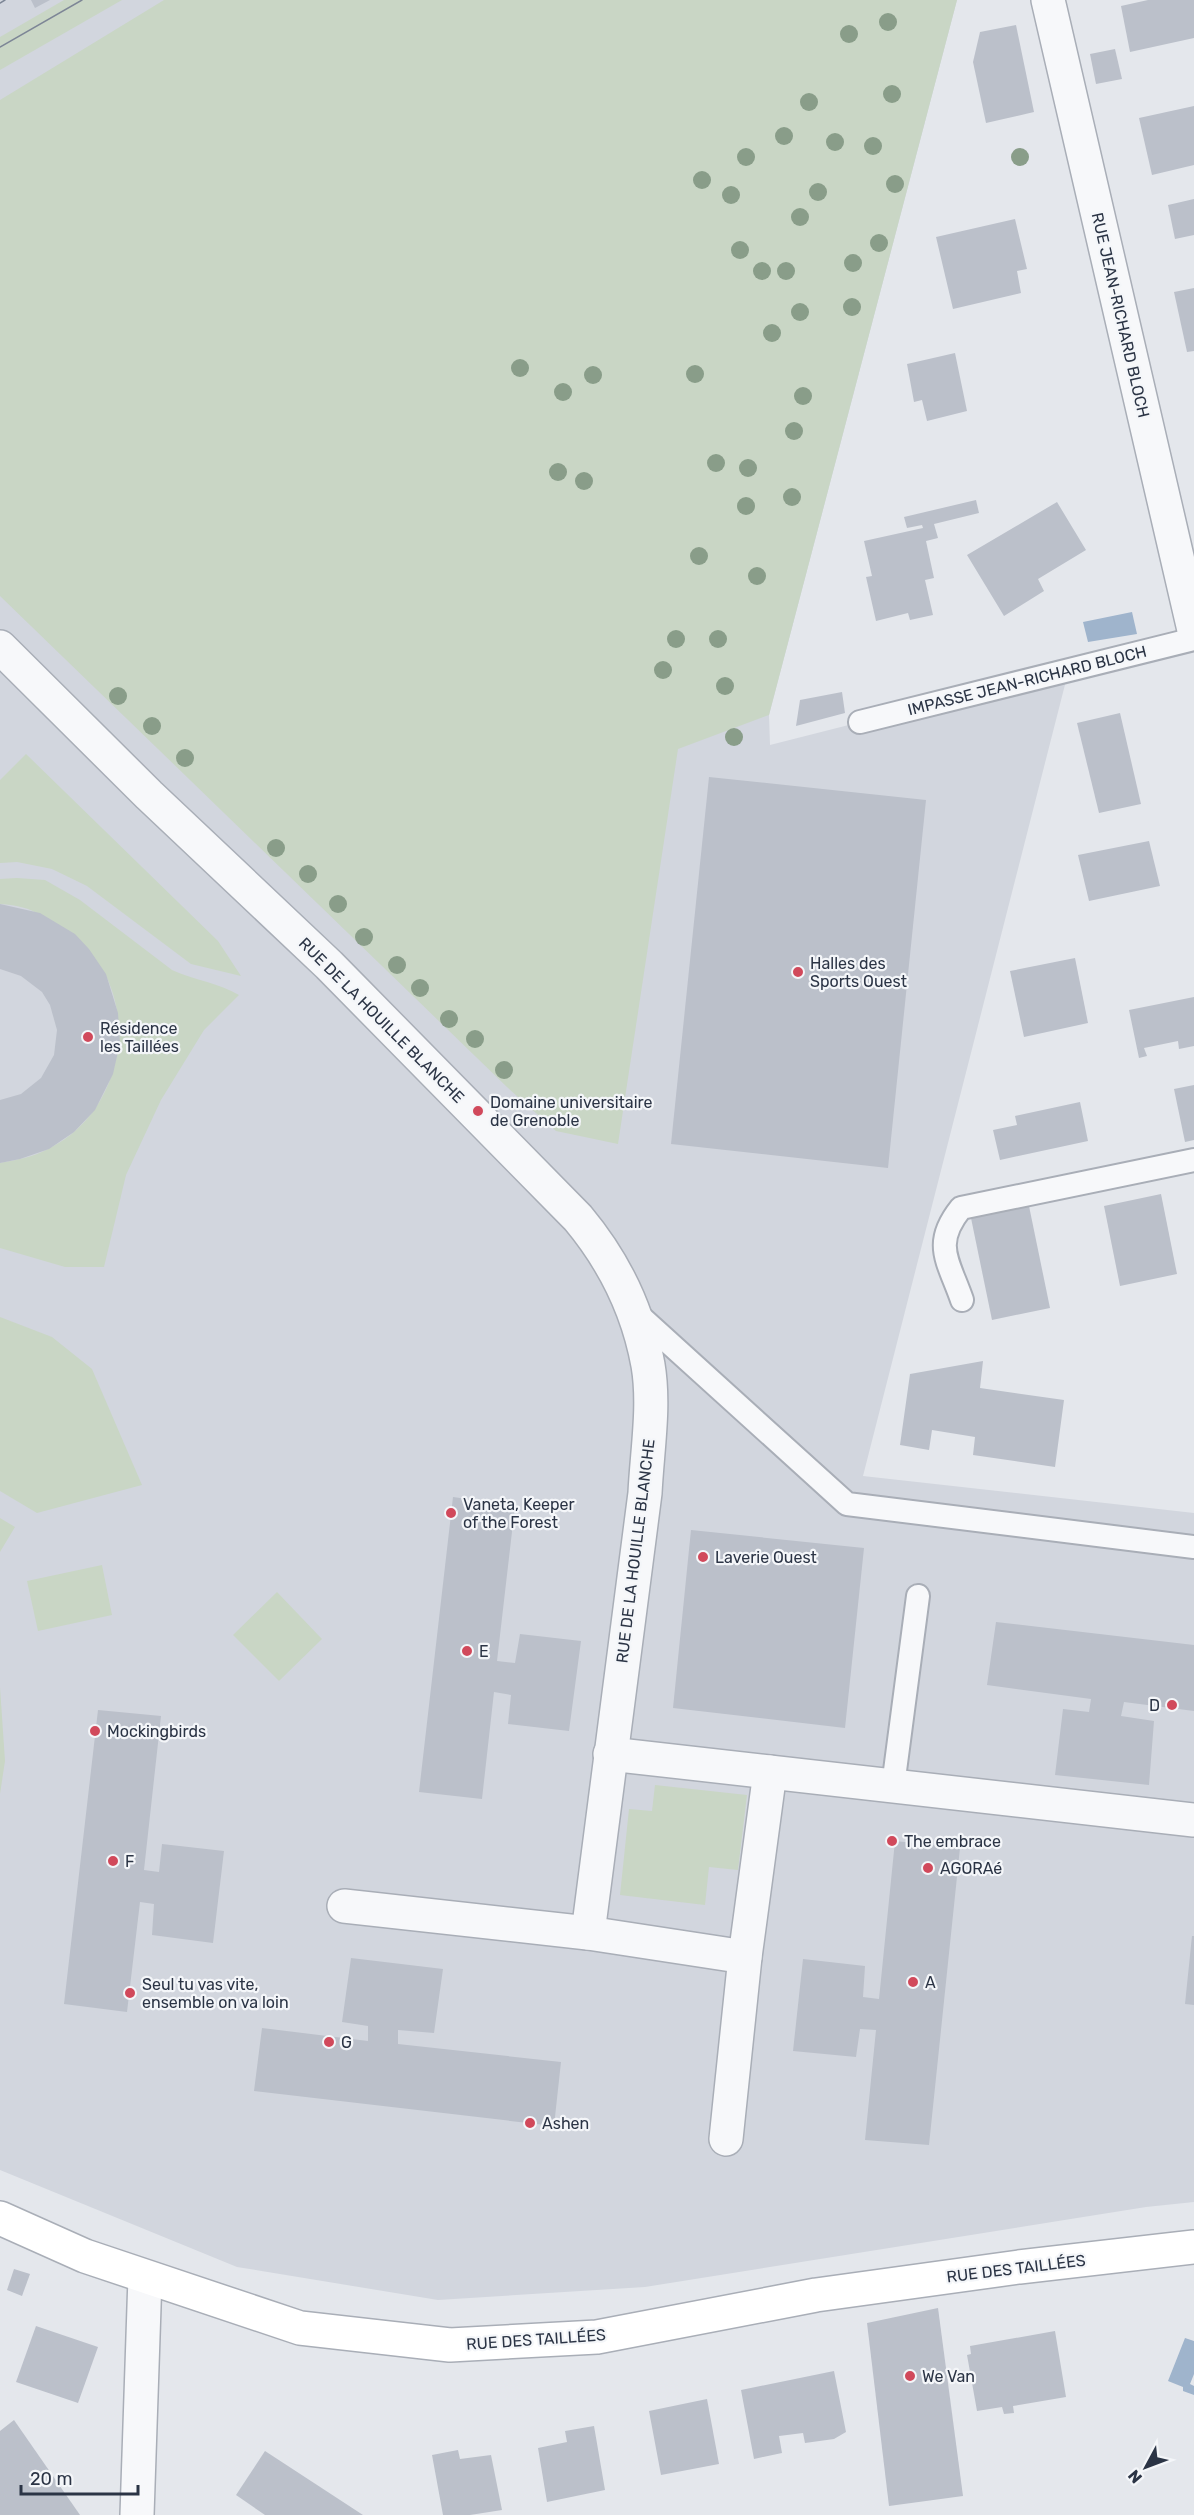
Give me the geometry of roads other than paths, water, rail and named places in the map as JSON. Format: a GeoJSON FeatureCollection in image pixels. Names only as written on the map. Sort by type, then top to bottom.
{"type":"FeatureCollection","features":[{"type":"Feature","properties":{"kind":"street","name":"RUE JEAN-RICHARD BLOCH"},"geometry":{"type":"LineString","coordinates":[[1048,0],[1194,630]]}},
{"type":"Feature","properties":{"kind":"street","name":"RUE DE LA HOUILLE BLANCHE"},"geometry":{"type":"LineString","coordinates":[[0,647],[149,795],[329,965],[578,1218],[607,1257],[622,1282],[648,1364],[650,1422],[645,1493],[610,1754],[577,1932]]}},
{"type":"Feature","properties":{"kind":"street"},"geometry":{"type":"LineString","coordinates":[[610,1754],[1194,1820]]}},
{"type":"Feature","properties":{"kind":"street"},"geometry":{"type":"LineString","coordinates":[[726,2139],[745,1957],[770,1772]]}},
{"type":"Feature","properties":{"kind":"street"},"geometry":{"type":"LineString","coordinates":[[344,1906],[577,1932],[745,1957]]}},
{"type":"Feature","properties":{"kind":"street","name":"RUE DES TAILLÉES"},"geometry":{"type":"LineString","coordinates":[[0,2218],[85,2256],[300,2328],[450,2345],[597,2337],[826,2294],[1019,2267],[1194,2247]]}},
{"type":"Feature","properties":{"kind":"street"},"geometry":{"type":"LineString","coordinates":[[137,2515],[145,2277]]}},
{"type":"Feature","properties":{"kind":"lane","name":"IMPASSE JEAN-RICHARD BLOCH"},"geometry":{"type":"LineString","coordinates":[[860,722],[1194,639]]}},
{"type":"Feature","properties":{"kind":"lane"},"geometry":{"type":"LineString","coordinates":[[962,1299],[944,1250],[944,1236],[950,1222],[961,1208],[1194,1160]]}},
{"type":"Feature","properties":{"kind":"lane"},"geometry":{"type":"LineString","coordinates":[[632,1308],[848,1504],[1194,1547]]}},
{"type":"Feature","properties":{"kind":"lane"},"geometry":{"type":"LineString","coordinates":[[894,1786],[918,1596]]}},
{"type":"Feature","properties":{"kind":"water"},"geometry":{"type":"Polygon","coordinates":[[[1132,612],[1137,634],[1088,642],[1083,622],[1132,612]]]}},
{"type":"Feature","properties":{"kind":"water"},"geometry":{"type":"Polygon","coordinates":[[[1185,2338],[1194,2341],[1194,2374],[1190,2384],[1194,2386],[1194,2395],[1183,2391],[1183,2387],[1168,2381],[1185,2338]]]}},
{"type":"Feature","properties":{"kind":"tram line"},"geometry":{"type":"LineString","coordinates":[[0,3],[5,0]]}},
{"type":"Feature","properties":{"kind":"tram line"},"geometry":{"type":"LineString","coordinates":[[0,47],[82,0]]}},
{"type":"Feature","properties":{"kind":"place","name":"Halles des Sports Ouest"},"geometry":{"type":"Point","coordinates":[798,972]}},
{"type":"Feature","properties":{"kind":"place","name":"Résidence les Taillées"},"geometry":{"type":"Point","coordinates":[88,1037]}},
{"type":"Feature","properties":{"kind":"place","name":"Domaine universitaire de Grenoble"},"geometry":{"type":"Point","coordinates":[478,1111]}},
{"type":"Feature","properties":{"kind":"place","name":"Vaneta, Keeper of the Forest"},"geometry":{"type":"Point","coordinates":[451,1513]}},
{"type":"Feature","properties":{"kind":"place","name":"Laverie Ouest"},"geometry":{"type":"Point","coordinates":[703,1557]}},
{"type":"Feature","properties":{"kind":"place","name":"E"},"geometry":{"type":"Point","coordinates":[467,1651]}},
{"type":"Feature","properties":{"kind":"place","name":"D"},"geometry":{"type":"Point","coordinates":[1172,1705]}},
{"type":"Feature","properties":{"kind":"place","name":"Mockingbirds"},"geometry":{"type":"Point","coordinates":[95,1731]}},
{"type":"Feature","properties":{"kind":"place","name":"The embrace"},"geometry":{"type":"Point","coordinates":[892,1841]}},
{"type":"Feature","properties":{"kind":"place","name":"F"},"geometry":{"type":"Point","coordinates":[113,1861]}},
{"type":"Feature","properties":{"kind":"place","name":"AGORAé"},"geometry":{"type":"Point","coordinates":[928,1868]}},
{"type":"Feature","properties":{"kind":"place","name":"A"},"geometry":{"type":"Point","coordinates":[913,1982]}},
{"type":"Feature","properties":{"kind":"place","name":"Seul tu vas vite, ensemble on va loin"},"geometry":{"type":"Point","coordinates":[130,1993]}},
{"type":"Feature","properties":{"kind":"place","name":"G"},"geometry":{"type":"Point","coordinates":[329,2042]}},
{"type":"Feature","properties":{"kind":"place","name":"Ashen"},"geometry":{"type":"Point","coordinates":[530,2123]}},
{"type":"Feature","properties":{"kind":"place","name":"We Van"},"geometry":{"type":"Point","coordinates":[910,2376]}}]}
